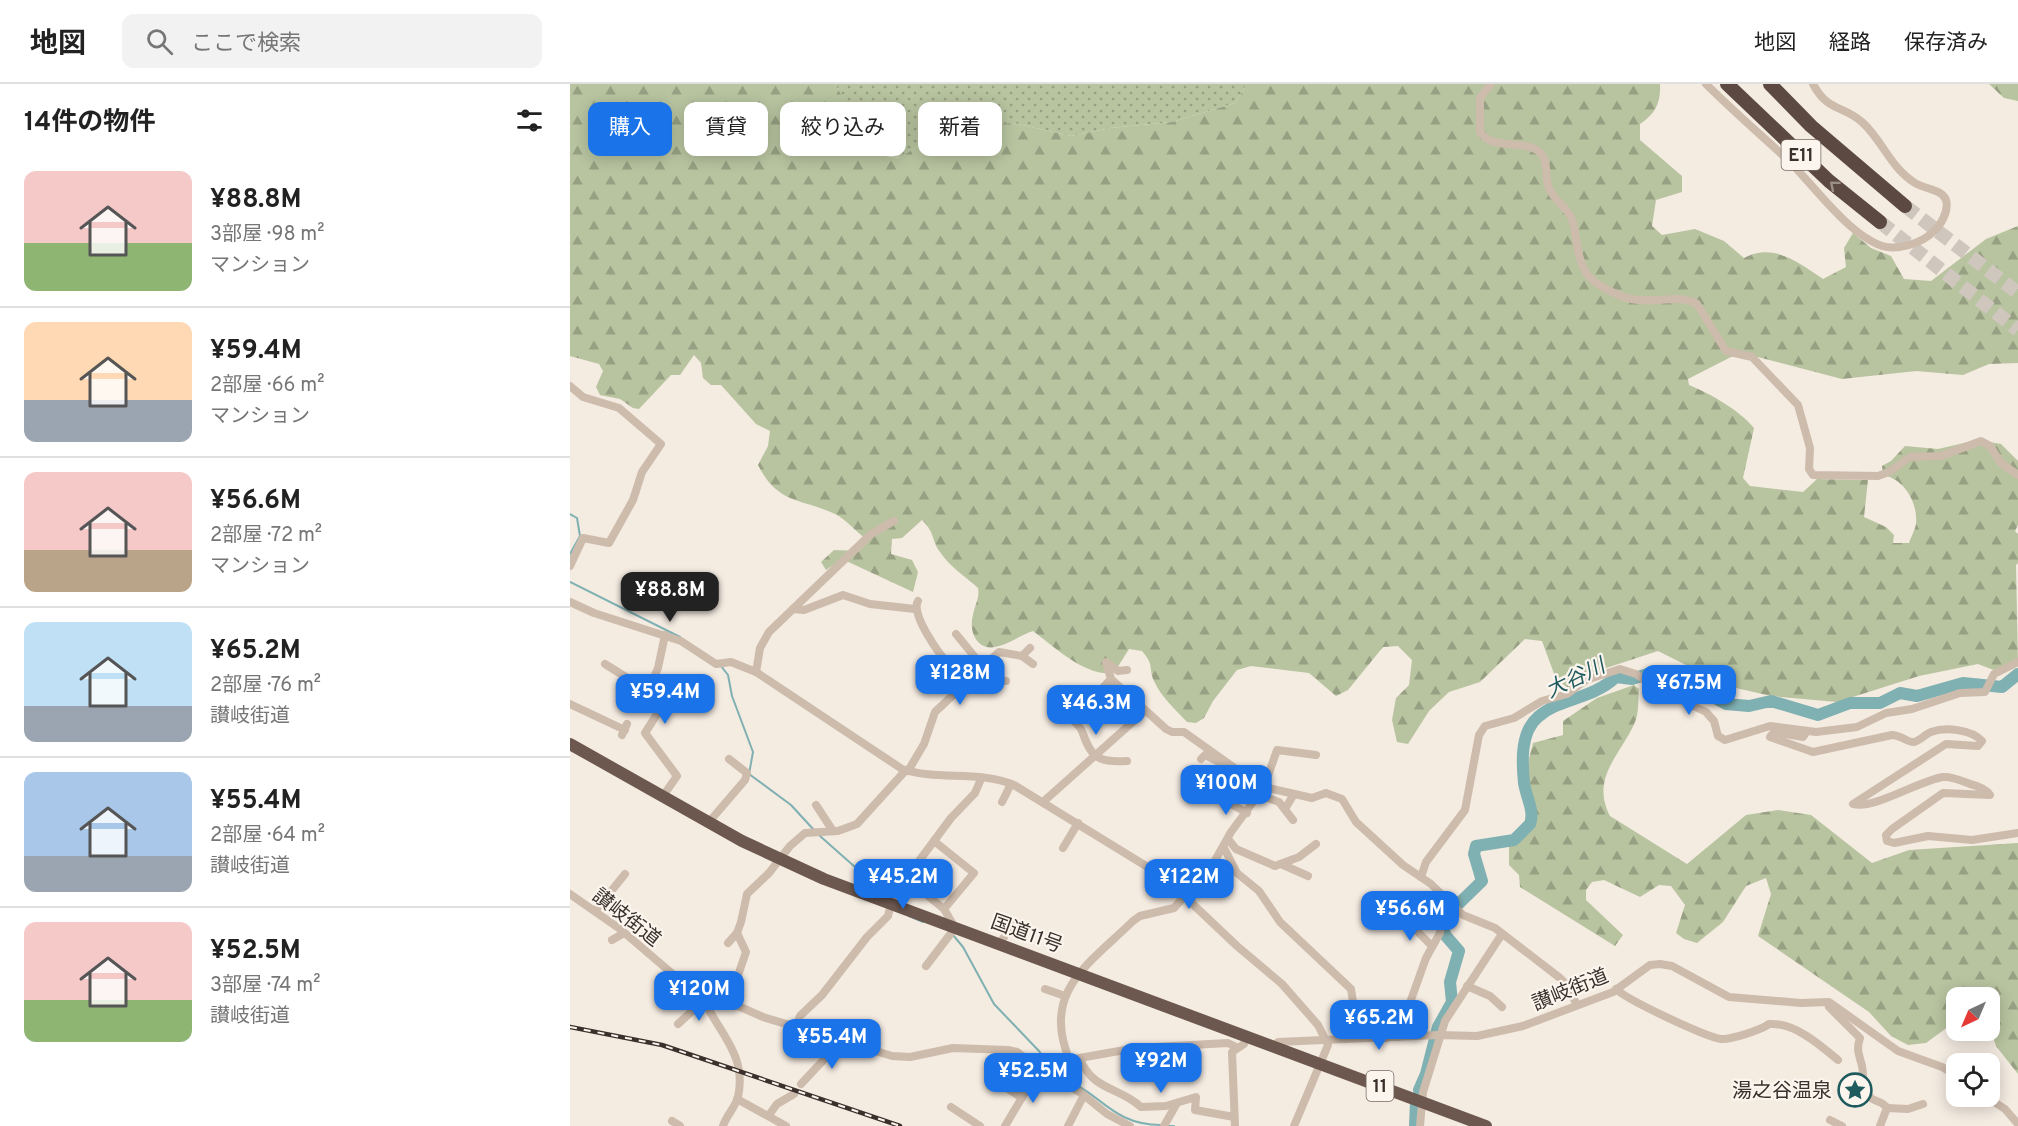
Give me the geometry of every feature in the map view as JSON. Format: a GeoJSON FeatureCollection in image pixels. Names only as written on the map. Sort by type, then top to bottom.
{"type":"FeatureCollection","features":[{"type":"Feature","properties":{"kind":"highway","name":"E11"},"geometry":{"type":"LineString","coordinates":[[1727,84],[1829,181],[1880,222]]}},
{"type":"Feature","properties":{"kind":"highway","name":"E11"},"geometry":{"type":"LineString","coordinates":[[1770,84],[1812,126],[1905,206]]}},
{"type":"Feature","properties":{"kind":"highway","name":"国道11号"},"geometry":{"type":"LineString","coordinates":[[570,744],[779,860],[1246,1038],[1486,1126]]}},
{"type":"Feature","properties":{"kind":"street"},"geometry":{"type":"LineString","coordinates":[[1491,84],[1480,98],[1480,132],[1493,142],[1535,150],[1543,156],[1548,186],[1574,225],[1580,263],[1587,275],[1606,289],[1641,302],[1680,299],[1697,304],[1714,329],[1722,348],[1729,353],[1752,357],[1798,405],[1810,448],[1809,469],[1813,475],[1878,476],[1889,472],[1910,457],[1941,456],[1981,441],[1990,446],[2001,463],[2018,475]]}},
{"type":"Feature","properties":{"kind":"street"},"geometry":{"type":"LineString","coordinates":[[1706,84],[1748,126],[1787,159],[1858,231],[1876,244],[1896,248],[1925,239],[1934,232],[1946,212],[1947,202],[1943,195],[1905,176],[1887,158],[1862,122],[1832,107],[1813,84]]}},
{"type":"Feature","properties":{"kind":"street"},"geometry":{"type":"LineString","coordinates":[[570,386],[583,397],[619,408],[661,444],[642,472],[633,500],[609,543],[583,538],[570,566]]}},
{"type":"Feature","properties":{"kind":"street"},"geometry":{"type":"LineString","coordinates":[[756,672],[764,640],[871,534],[894,521]]}},
{"type":"Feature","properties":{"kind":"street"},"geometry":{"type":"LineString","coordinates":[[793,609],[804,610],[843,595],[870,604],[916,605],[945,659],[970,678],[1005,681]]}},
{"type":"Feature","properties":{"kind":"street"},"geometry":{"type":"LineString","coordinates":[[570,602],[594,613],[681,641],[716,664],[731,662],[756,672],[907,771],[1011,784],[1155,870],[1282,984],[1318,1025],[1329,1048],[1294,1126]]}},
{"type":"Feature","properties":{"kind":"street"},"geometry":{"type":"LineString","coordinates":[[956,634],[983,667]]}},
{"type":"Feature","properties":{"kind":"street"},"geometry":{"type":"LineString","coordinates":[[648,691],[658,668],[665,635]]}},
{"type":"Feature","properties":{"kind":"street"},"geometry":{"type":"LineString","coordinates":[[1022,656],[1030,648]]}},
{"type":"Feature","properties":{"kind":"street"},"geometry":{"type":"LineString","coordinates":[[728,943],[737,933],[747,894],[769,873],[790,846],[805,833],[849,828],[865,818],[907,771],[924,744],[935,712],[970,678],[983,667],[987,667],[1002,651],[1022,656],[1034,664]]}},
{"type":"Feature","properties":{"kind":"street"},"geometry":{"type":"LineString","coordinates":[[1127,670],[1118,671],[1106,662],[1111,679],[1167,729],[1172,732],[1184,732],[1264,787],[1317,798],[1326,793],[1342,799],[1356,822],[1403,865],[1421,877],[1462,915],[1502,934],[1560,978],[1567,985],[1577,1005]]}},
{"type":"Feature","properties":{"kind":"street"},"geometry":{"type":"LineString","coordinates":[[1421,877],[1426,862],[1465,810],[1479,735],[1485,726],[1514,718],[1542,701],[1563,696],[1586,680],[1612,670],[1620,669],[1636,674],[1658,689],[1699,707],[1711,716],[1718,736],[1725,740],[1770,726],[1816,732],[1857,727],[1886,713],[1912,709],[1960,693],[1985,692],[1994,674],[2018,662]]}},
{"type":"Feature","properties":{"kind":"street"},"geometry":{"type":"LineString","coordinates":[[604,664],[648,691],[659,704],[645,733],[677,777],[663,796]]}},
{"type":"Feature","properties":{"kind":"street"},"geometry":{"type":"LineString","coordinates":[[1111,679],[1088,704],[1082,704],[1068,715],[1081,729],[1085,743],[1095,757],[1100,760],[1126,761]]}},
{"type":"Feature","properties":{"kind":"street"},"geometry":{"type":"LineString","coordinates":[[571,707],[597,714],[625,730]]}},
{"type":"Feature","properties":{"kind":"street"},"geometry":{"type":"LineString","coordinates":[[1043,802],[1145,711]]}},
{"type":"Feature","properties":{"kind":"street"},"geometry":{"type":"LineString","coordinates":[[1807,731],[1803,737],[1774,732],[1770,737],[1813,752],[1892,735],[1900,735],[1912,742],[1940,729],[1976,736],[1982,741],[1978,746],[1946,744],[1853,804],[1862,805],[1942,777],[1953,778],[1984,789],[1990,795],[1943,793],[1892,829],[1886,835],[1887,841],[1894,843],[1928,836],[1972,840],[2018,833]]}},
{"type":"Feature","properties":{"kind":"street"},"geometry":{"type":"LineString","coordinates":[[1070,1061],[1060,1032],[1065,996],[1070,985],[1133,921],[1140,916],[1174,908],[1185,896],[1224,848],[1260,795],[1277,750],[1316,755]]}},
{"type":"Feature","properties":{"kind":"street"},"geometry":{"type":"LineString","coordinates":[[1201,759],[1205,755],[1227,763]]}},
{"type":"Feature","properties":{"kind":"street"},"geometry":{"type":"LineString","coordinates":[[709,822],[745,780],[747,773],[729,759]]}},
{"type":"Feature","properties":{"kind":"street"},"geometry":{"type":"LineString","coordinates":[[796,1027],[800,1016],[822,995],[867,937],[888,916],[893,896],[951,818],[975,793],[981,779]]}},
{"type":"Feature","properties":{"kind":"street"},"geometry":{"type":"LineString","coordinates":[[1002,802],[1011,784]]}},
{"type":"Feature","properties":{"kind":"street"},"geometry":{"type":"LineString","coordinates":[[1285,809],[1294,794]]}},
{"type":"Feature","properties":{"kind":"street"},"geometry":{"type":"LineString","coordinates":[[1260,795],[1279,802],[1293,820]]}},
{"type":"Feature","properties":{"kind":"street"},"geometry":{"type":"LineString","coordinates":[[1219,797],[1247,813]]}},
{"type":"Feature","properties":{"kind":"street"},"geometry":{"type":"LineString","coordinates":[[816,805],[833,831]]}},
{"type":"Feature","properties":{"kind":"street"},"geometry":{"type":"LineString","coordinates":[[1063,848],[1078,823]]}},
{"type":"Feature","properties":{"kind":"street"},"geometry":{"type":"LineString","coordinates":[[1228,839],[1236,849],[1275,866],[1299,857],[1316,844]]}},
{"type":"Feature","properties":{"kind":"street"},"geometry":{"type":"LineString","coordinates":[[934,841],[974,873],[944,909]]}},
{"type":"Feature","properties":{"kind":"street"},"geometry":{"type":"LineString","coordinates":[[1224,848],[1237,873],[1258,891],[1270,911],[1351,989],[1354,1008],[1386,1038]]}},
{"type":"Feature","properties":{"kind":"street"},"geometry":{"type":"LineString","coordinates":[[1281,864],[1308,876]]}},
{"type":"Feature","properties":{"kind":"street"},"geometry":{"type":"LineString","coordinates":[[595,911],[625,874]]}},
{"type":"Feature","properties":{"kind":"street"},"geometry":{"type":"LineString","coordinates":[[906,878],[944,909],[969,943]]}},
{"type":"Feature","properties":{"kind":"street","name":"讃岐街道"},"geometry":{"type":"LineString","coordinates":[[570,894],[624,933],[706,1003]]}},
{"type":"Feature","properties":{"kind":"street"},"geometry":{"type":"LineString","coordinates":[[1396,1037],[1432,946],[1440,933],[1441,919],[1454,906]]}},
{"type":"Feature","properties":{"kind":"street"},"geometry":{"type":"LineString","coordinates":[[1405,919],[1432,946]]}},
{"type":"Feature","properties":{"kind":"street"},"geometry":{"type":"LineString","coordinates":[[999,944],[1015,922]]}},
{"type":"Feature","properties":{"kind":"street"},"geometry":{"type":"LineString","coordinates":[[926,966],[958,928]]}},
{"type":"Feature","properties":{"kind":"street"},"geometry":{"type":"LineString","coordinates":[[612,940],[624,933]]}},
{"type":"Feature","properties":{"kind":"street"},"geometry":{"type":"LineString","coordinates":[[736,1006],[734,987],[746,952],[737,933]]}},
{"type":"Feature","properties":{"kind":"street"},"geometry":{"type":"LineString","coordinates":[[1420,1126],[1422,1101],[1437,1036],[1502,934]]}},
{"type":"Feature","properties":{"kind":"street","name":"讃岐街道"},"geometry":{"type":"LineString","coordinates":[[1273,1048],[1278,1042],[1396,1037],[1465,1037],[1507,1031],[1617,989],[1647,967],[1657,963],[1672,966],[1729,997],[1780,1002],[1825,1002],[1835,1005],[1898,1051],[1946,1069]]}},
{"type":"Feature","properties":{"kind":"street"},"geometry":{"type":"LineString","coordinates":[[1467,986],[1490,996],[1502,1007]]}},
{"type":"Feature","properties":{"kind":"street"},"geometry":{"type":"LineString","coordinates":[[1045,989],[1065,996]]}},
{"type":"Feature","properties":{"kind":"street"},"geometry":{"type":"LineString","coordinates":[[1617,989],[1652,1010],[1723,1040],[1763,1029],[1769,1024],[1786,1025],[1817,1042],[1838,1060]]}},
{"type":"Feature","properties":{"kind":"street"},"geometry":{"type":"LineString","coordinates":[[1825,1002],[1860,1038],[1857,1053],[1862,1066],[1861,1082],[1873,1099],[1884,1103],[1887,1108]]}},
{"type":"Feature","properties":{"kind":"street"},"geometry":{"type":"LineString","coordinates":[[706,1003],[741,1066],[737,1099],[723,1126]]}},
{"type":"Feature","properties":{"kind":"street"},"geometry":{"type":"LineString","coordinates":[[678,1024],[706,1003],[736,1006],[837,1040],[901,1057],[953,1048],[1008,1050],[1017,1053],[1049,1076],[1052,1075],[1084,1095],[1107,1114],[1130,1126]]}},
{"type":"Feature","properties":{"kind":"street"},"geometry":{"type":"LineString","coordinates":[[1052,1075],[1070,1061],[1141,1047],[1228,1043],[1236,1047],[1244,1044],[1246,1038]]}},
{"type":"Feature","properties":{"kind":"street"},"geometry":{"type":"LineString","coordinates":[[801,1084],[832,1051],[837,1040]]}},
{"type":"Feature","properties":{"kind":"street"},"geometry":{"type":"LineString","coordinates":[[1138,1074],[1141,1047]]}},
{"type":"Feature","properties":{"kind":"street"},"geometry":{"type":"LineString","coordinates":[[1235,1126],[1231,1062],[1236,1047]]}},
{"type":"Feature","properties":{"kind":"street"},"geometry":{"type":"LineString","coordinates":[[1080,1059],[1098,1084],[1128,1096],[1141,1107],[1177,1103],[1196,1097],[1195,1110],[1234,1116]]}},
{"type":"Feature","properties":{"kind":"street"},"geometry":{"type":"LineString","coordinates":[[1005,1126],[1039,1069]]}},
{"type":"Feature","properties":{"kind":"street"},"geometry":{"type":"LineString","coordinates":[[1001,1083],[1022,1098]]}},
{"type":"Feature","properties":{"kind":"street"},"geometry":{"type":"LineString","coordinates":[[769,1115],[777,1104],[794,1094]]}},
{"type":"Feature","properties":{"kind":"street"},"geometry":{"type":"LineString","coordinates":[[1068,1126],[1084,1095]]}},
{"type":"Feature","properties":{"kind":"street"},"geometry":{"type":"LineString","coordinates":[[737,1099],[786,1126]]}},
{"type":"Feature","properties":{"kind":"street"},"geometry":{"type":"LineString","coordinates":[[1164,1126],[1177,1103]]}},
{"type":"Feature","properties":{"kind":"street"},"geometry":{"type":"LineString","coordinates":[[1887,1108],[1908,1109],[1923,1104]]}},
{"type":"Feature","properties":{"kind":"street"},"geometry":{"type":"LineString","coordinates":[[2000,1106],[2018,1124]]}},
{"type":"Feature","properties":{"kind":"street"},"geometry":{"type":"LineString","coordinates":[[951,1107],[980,1126]]}},
{"type":"Feature","properties":{"kind":"street"},"geometry":{"type":"LineString","coordinates":[[1880,1126],[1887,1108]]}},
{"type":"Feature","properties":{"kind":"street"},"geometry":{"type":"LineString","coordinates":[[1830,1120],[1842,1126]]}},
{"type":"Feature","properties":{"kind":"street"},"geometry":{"type":"LineString","coordinates":[[672,1121],[680,1126]]}},
{"type":"Feature","properties":{"kind":"green space"},"geometry":{"type":"Polygon","coordinates":[[[570,84],[835,84],[845,102],[780,102],[780,156],[900,158],[918,146],[918,156],[1002,156],[1002,124],[1014,123],[1071,136],[1110,128],[1172,122],[1235,103],[1247,84],[1660,84],[1656,107],[1640,124],[1640,140],[1682,176],[1682,192],[1656,200],[1652,226],[1662,235],[1695,229],[1724,241],[1744,258],[1765,252],[1775,253],[1795,261],[1823,279],[1846,267],[1844,248],[1853,233],[1871,248],[1891,256],[1904,279],[1931,281],[1986,239],[2018,226],[2018,363],[1989,364],[1963,375],[1916,371],[1842,379],[1746,354],[1731,357],[1688,379],[1689,385],[1724,403],[1754,428],[1743,478],[1750,486],[1803,492],[1817,479],[1868,480],[1864,517],[1886,527],[1894,535],[1893,543],[1909,543],[1915,526],[1915,508],[1903,486],[1891,477],[1883,475],[1882,466],[1891,461],[1905,446],[1938,449],[1977,440],[2001,444],[2018,461],[2018,525],[2015,531],[2018,534],[2018,563],[2016,565],[2018,664],[1999,672],[1978,664],[1919,676],[1837,702],[1771,696],[1710,682],[1690,667],[1658,651],[1591,673],[1568,688],[1556,679],[1542,641],[1525,639],[1480,682],[1449,692],[1429,711],[1408,744],[1397,742],[1392,720],[1396,698],[1409,685],[1412,660],[1398,646],[1383,647],[1348,690],[1336,696],[1309,673],[1251,666],[1237,670],[1213,701],[1204,718],[1196,723],[1187,722],[1169,703],[1154,681],[1149,660],[1142,651],[1129,649],[1114,673],[1103,673],[1071,660],[1033,631],[1003,645],[992,647],[980,644],[972,628],[978,588],[944,557],[922,520],[902,538],[892,539],[891,554],[912,560],[918,572],[913,592],[842,559],[826,570],[821,562],[834,550],[859,551],[869,541],[835,514],[791,499],[774,487],[758,465],[768,446],[770,431],[756,424],[721,385],[711,385],[703,378],[701,363],[694,355],[680,375],[671,375],[639,409],[633,408],[620,399],[600,395],[596,387],[603,371],[599,364],[570,356],[570,84]]]}},
{"type":"Feature","properties":{"kind":"green space"},"geometry":{"type":"Polygon","coordinates":[[[835,84],[1247,84],[1235,103],[1172,122],[1110,128],[1071,136],[1014,123],[1002,125],[1002,102],[918,102],[918,146],[906,154],[906,102],[844,102],[835,84]]]}},
{"type":"Feature","properties":{"kind":"green space"},"geometry":{"type":"Polygon","coordinates":[[[1989,84],[2018,84],[2018,101],[2004,98],[1989,84]]]}},
{"type":"Feature","properties":{"kind":"green space"},"geometry":{"type":"Polygon","coordinates":[[[1634,685],[1639,689],[1636,718],[1605,778],[1605,802],[1610,816],[1687,864],[1746,815],[1778,810],[1811,815],[1872,863],[1909,850],[2018,843],[2018,1074],[1994,1041],[2000,1041],[2000,987],[1946,987],[1946,1028],[1926,1043],[1908,1045],[1891,1036],[1869,1012],[1758,936],[1771,894],[1766,878],[1746,886],[1723,922],[1697,943],[1684,939],[1676,933],[1685,905],[1671,886],[1659,885],[1640,897],[1604,880],[1592,882],[1586,890],[1586,900],[1623,935],[1615,946],[1520,887],[1519,875],[1509,865],[1509,845],[1528,832],[1534,819],[1527,776],[1533,743],[1563,735],[1563,721],[1597,698],[1634,685]]]}},
{"type":"Feature","properties":{"kind":"waterway"},"geometry":{"type":"LineString","coordinates":[[570,514],[577,518],[580,536],[570,554]]}},
{"type":"Feature","properties":{"kind":"waterway"},"geometry":{"type":"LineString","coordinates":[[570,582],[680,637]]}},
{"type":"Feature","properties":{"kind":"waterway"},"geometry":{"type":"LineString","coordinates":[[721,666],[728,675],[732,696],[753,752],[749,774],[791,805],[814,830]]}},
{"type":"Feature","properties":{"kind":"waterway","name":"大谷川"},"geometry":{"type":"LineString","coordinates":[[1419,1090],[1426,1074],[1438,1027],[1452,1002],[1450,982],[1459,951],[1446,936],[1441,925],[1443,919],[1482,881],[1474,854],[1476,846],[1514,840],[1530,824],[1531,809],[1523,775],[1525,739],[1532,723],[1546,711],[1586,695],[1616,677],[1632,679],[1651,673],[1675,676],[1726,704],[1749,706],[1771,701],[1818,715],[1850,703],[1880,703],[1900,693],[1917,696],[1963,683],[2002,687],[2018,674]]}},
{"type":"Feature","properties":{"kind":"waterway"},"geometry":{"type":"LineString","coordinates":[[820,836],[890,898]]}},
{"type":"Feature","properties":{"kind":"waterway"},"geometry":{"type":"LineString","coordinates":[[909,916],[923,922]]}},
{"type":"Feature","properties":{"kind":"waterway"},"geometry":{"type":"LineString","coordinates":[[953,935],[963,947],[994,1004],[1039,1051],[1054,1071]]}},
{"type":"Feature","properties":{"kind":"waterway"},"geometry":{"type":"LineString","coordinates":[[1063,1078],[1076,1084],[1130,1120],[1161,1125]]}},
{"type":"Feature","properties":{"kind":"waterway","name":"大谷川"},"geometry":{"type":"LineString","coordinates":[[1415,1126],[1416,1102]]}},
{"type":"Feature","properties":{"kind":"waterway"},"geometry":{"type":"LineString","coordinates":[[1166,1126],[1174,1126]]}},
{"type":"Feature","properties":{"kind":"tunnel"},"geometry":{"type":"LineString","coordinates":[[1905,206],[2018,293]]}},
{"type":"Feature","properties":{"kind":"tunnel"},"geometry":{"type":"LineString","coordinates":[[1880,222],[2018,330]]}},
{"type":"Feature","properties":{"kind":"railway"},"geometry":{"type":"LineString","coordinates":[[570,1027],[662,1045],[900,1126]]}},
{"type":"Feature","properties":{"kind":"place","name":"湯之谷温泉"},"geometry":{"type":"Point","coordinates":[1855,1090]}}]}
